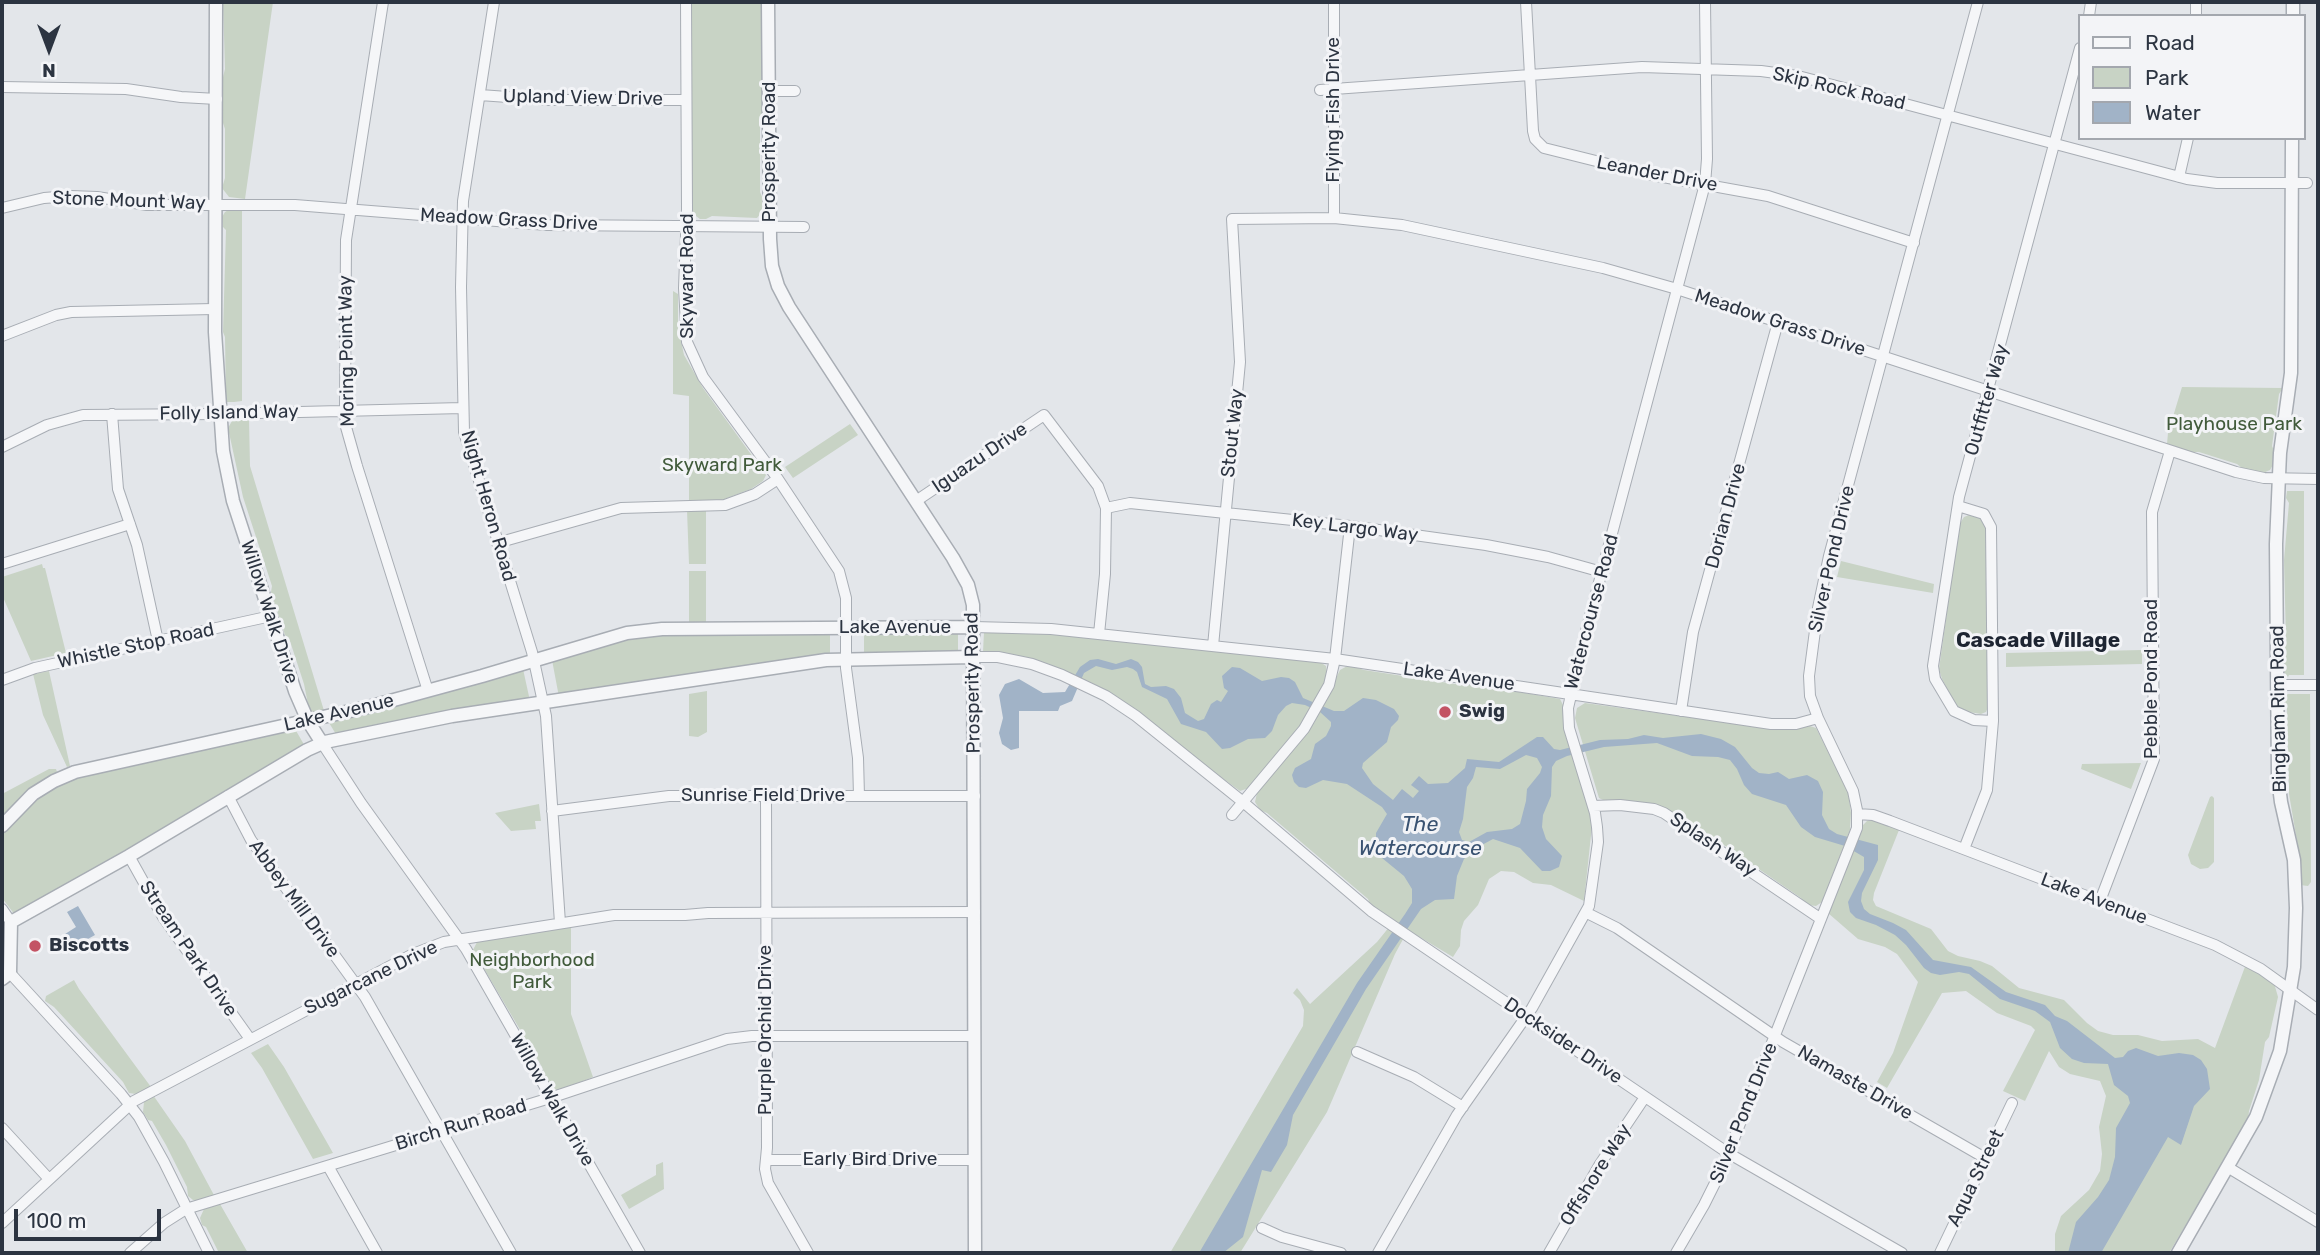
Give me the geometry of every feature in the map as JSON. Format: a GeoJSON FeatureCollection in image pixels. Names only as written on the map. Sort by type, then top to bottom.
{"type":"FeatureCollection","features":[{"type":"Feature","properties":{"kind":"street","name":"Willow Walk Drive"},"geometry":{"type":"LineString","coordinates":[[216,2],[214,309],[223,451],[231,493],[295,691],[308,721],[361,803],[459,939],[639,1253]]}},
{"type":"Feature","properties":{"kind":"street","name":"Moring Point Way"},"geometry":{"type":"LineString","coordinates":[[383,2],[345,248],[346,426],[428,691]]}},
{"type":"Feature","properties":{"kind":"street","name":"Night Heron Road"},"geometry":{"type":"LineString","coordinates":[[494,2],[463,218],[462,408],[464,432],[534,660],[546,716],[560,923]]}},
{"type":"Feature","properties":{"kind":"street","name":"Skyward Road"},"geometry":{"type":"LineString","coordinates":[[686,2],[687,342],[690,354],[703,377],[778,479],[839,571],[846,598],[846,659],[858,758],[859,796]]}},
{"type":"Feature","properties":{"kind":"street","name":"Prosperity Road"},"geometry":{"type":"LineString","coordinates":[[768,2],[770,227],[772,266],[782,296],[964,576],[971,594],[974,627],[975,1253]]}},
{"type":"Feature","properties":{"kind":"street","name":"Flying Fish Drive"},"geometry":{"type":"LineString","coordinates":[[1334,2],[1334,218]]}},
{"type":"Feature","properties":{"kind":"street","name":"Leander Drive"},"geometry":{"type":"LineString","coordinates":[[1526,2],[1528,75],[1534,135],[1544,148],[1625,169],[1768,196],[1914,243]]}},
{"type":"Feature","properties":{"kind":"street","name":"Watercourse Road"},"geometry":{"type":"LineString","coordinates":[[1378,1253],[1462,1107],[1526,1016],[1587,912],[1598,842],[1593,806],[1567,716],[1570,694],[1705,184],[1705,2]]}},
{"type":"Feature","properties":{"kind":"street","name":"Silver Pond Drive"},"geometry":{"type":"LineString","coordinates":[[1676,1253],[1704,1205],[1728,1153],[1856,832],[1857,814],[1850,781],[1818,718],[1810,696],[1809,676],[1820,594],[1978,2]]}},
{"type":"Feature","properties":{"kind":"street","name":"Outfitter Way"},"geometry":{"type":"LineString","coordinates":[[1993,721],[1974,720],[1954,711],[1948,704],[1933,669],[1958,506],[2078,56]]}},
{"type":"Feature","properties":{"kind":"street","name":"Skip Rock Road"},"geometry":{"type":"LineString","coordinates":[[1320,90],[1642,67],[1762,71],[1798,76],[2179,177],[2207,182],[2307,183]]}},
{"type":"Feature","properties":{"kind":"street"},"geometry":{"type":"LineString","coordinates":[[2,88],[126,89],[217,99]]}},
{"type":"Feature","properties":{"kind":"street"},"geometry":{"type":"LineString","coordinates":[[770,91],[795,91]]}},
{"type":"Feature","properties":{"kind":"street","name":"Upland View Drive"},"geometry":{"type":"LineString","coordinates":[[480,95],[549,100],[686,100]]}},
{"type":"Feature","properties":{"kind":"street"},"geometry":{"type":"LineString","coordinates":[[2179,177],[2188,140]]}},
{"type":"Feature","properties":{"kind":"street","name":"Bingham Rim Road"},"geometry":{"type":"LineString","coordinates":[[2178,1253],[2256,1117],[2280,1051],[2294,967],[2294,860],[2278,778],[2276,544],[2278,478],[2291,373],[2291,140]]}},
{"type":"Feature","properties":{"kind":"street","name":"Stone Mount Way"},"geometry":{"type":"LineString","coordinates":[[2,208],[44,198],[70,196],[97,197],[147,205],[215,204]]}},
{"type":"Feature","properties":{"kind":"street","name":"Meadow Grass Drive"},"geometry":{"type":"LineString","coordinates":[[215,204],[295,205],[547,225],[804,227]]}},
{"type":"Feature","properties":{"kind":"street","name":"Meadow Grass Drive"},"geometry":{"type":"LineString","coordinates":[[1232,219],[1334,218],[1429,229],[1603,268],[1676,289],[2246,475],[2318,479]]}},
{"type":"Feature","properties":{"kind":"street","name":"Stout Way"},"geometry":{"type":"LineString","coordinates":[[1213,646],[1240,362],[1232,219]]}},
{"type":"Feature","properties":{"kind":"street"},"geometry":{"type":"LineString","coordinates":[[2,336],[71,312],[214,309]]}},
{"type":"Feature","properties":{"kind":"street","name":"Dorian Drive"},"geometry":{"type":"LineString","coordinates":[[1681,711],[1693,632],[1778,322]]}},
{"type":"Feature","properties":{"kind":"street","name":"Folly Island Way"},"geometry":{"type":"LineString","coordinates":[[2,447],[58,421],[83,415],[462,408]]}},
{"type":"Feature","properties":{"kind":"street"},"geometry":{"type":"LineString","coordinates":[[112,414],[116,477],[142,565],[158,641]]}},
{"type":"Feature","properties":{"kind":"street","name":"Iguazu Drive"},"geometry":{"type":"LineString","coordinates":[[916,501],[1044,415],[1098,486],[1106,508]]}},
{"type":"Feature","properties":{"kind":"street","name":"Pebble Pond Road"},"geometry":{"type":"LineString","coordinates":[[2100,901],[2154,759],[2152,512],[2170,451]]}},
{"type":"Feature","properties":{"kind":"street"},"geometry":{"type":"LineString","coordinates":[[497,542],[621,508],[725,505],[755,494],[778,479]]}},
{"type":"Feature","properties":{"kind":"street","name":"Key Largo Way"},"geometry":{"type":"LineString","coordinates":[[1106,508],[1130,503],[1350,526],[1486,545],[1548,557],[1602,572]]}},
{"type":"Feature","properties":{"kind":"street"},"geometry":{"type":"LineString","coordinates":[[1958,506],[1984,514],[1991,527],[1993,721],[1987,790],[1964,849]]}},
{"type":"Feature","properties":{"kind":"street"},"geometry":{"type":"LineString","coordinates":[[1099,634],[1105,574],[1106,508]]}},
{"type":"Feature","properties":{"kind":"street"},"geometry":{"type":"LineString","coordinates":[[2,564],[130,524]]}},
{"type":"Feature","properties":{"kind":"street"},"geometry":{"type":"LineString","coordinates":[[1232,815],[1310,719],[1324,696],[1335,659],[1350,526]]}},
{"type":"Feature","properties":{"kind":"street","name":"Whistle Stop Road"},"geometry":{"type":"LineString","coordinates":[[2,680],[35,668],[271,616]]}},
{"type":"Feature","properties":{"kind":"street","name":"Lake Avenue"},"geometry":{"type":"LineString","coordinates":[[2,826],[33,794],[75,772],[308,721],[428,691],[615,636],[650,629],[1038,628],[1335,659],[1779,724],[1804,723],[1818,718]]}},
{"type":"Feature","properties":{"kind":"street","name":"Lake Avenue"},"geometry":{"type":"LineString","coordinates":[[11,922],[323,743],[417,722],[846,659],[974,657],[1015,660],[1062,675],[1088,687],[1136,716],[1244,802]]}},
{"type":"Feature","properties":{"kind":"street"},"geometry":{"type":"LineString","coordinates":[[2278,685],[2318,685]]}},
{"type":"Feature","properties":{"kind":"street","name":"Abbey Mill Drive"},"geometry":{"type":"LineString","coordinates":[[228,796],[251,840],[356,984],[511,1253]]}},
{"type":"Feature","properties":{"kind":"street","name":"Sunrise Field Drive"},"geometry":{"type":"LineString","coordinates":[[552,811],[661,796],[975,796]]}},
{"type":"Feature","properties":{"kind":"street","name":"Purple Orchid Drive"},"geometry":{"type":"LineString","coordinates":[[766,796],[768,1183],[808,1253]]}},
{"type":"Feature","properties":{"kind":"street","name":"Docksider Drive"},"geometry":{"type":"LineString","coordinates":[[1244,802],[1371,911],[1728,1153],[1902,1253]]}},
{"type":"Feature","properties":{"kind":"street","name":"Splash Way"},"geometry":{"type":"LineString","coordinates":[[1593,806],[1620,805],[1654,809],[1664,813],[1821,919]]}},
{"type":"Feature","properties":{"kind":"street","name":"Lake Avenue"},"geometry":{"type":"LineString","coordinates":[[1857,814],[1881,817],[2232,953],[2261,969],[2318,1010]]}},
{"type":"Feature","properties":{"kind":"street","name":"Stream Park Drive"},"geometry":{"type":"LineString","coordinates":[[129,856],[163,917],[250,1040]]}},
{"type":"Feature","properties":{"kind":"street"},"geometry":{"type":"LineString","coordinates":[[2,909],[11,922],[6,976],[129,1105],[164,1162],[209,1253]]}},
{"type":"Feature","properties":{"kind":"street","name":"Sugarcane Drive"},"geometry":{"type":"LineString","coordinates":[[2,1223],[129,1105],[151,1091],[423,950],[459,939],[614,915],[975,912]]}},
{"type":"Feature","properties":{"kind":"street","name":"Namaste Drive"},"geometry":{"type":"LineString","coordinates":[[1587,912],[1617,928],[1775,1036],[1985,1158]]}},
{"type":"Feature","properties":{"kind":"street","name":"Birch Run Road"},"geometry":{"type":"LineString","coordinates":[[130,1253],[164,1223],[186,1209],[550,1098],[727,1039],[766,1036],[975,1036]]}},
{"type":"Feature","properties":{"kind":"street"},"geometry":{"type":"LineString","coordinates":[[1357,1052],[1414,1077],[1462,1107]]}},
{"type":"Feature","properties":{"kind":"street","name":"Offshore Way"},"geometry":{"type":"LineString","coordinates":[[1549,1253],[1600,1164],[1645,1097]]}},
{"type":"Feature","properties":{"kind":"street","name":"Aqua Street"},"geometry":{"type":"LineString","coordinates":[[1940,1253],[2012,1103]]}},
{"type":"Feature","properties":{"kind":"street"},"geometry":{"type":"LineString","coordinates":[[2,1128],[49,1179]]}},
{"type":"Feature","properties":{"kind":"street","name":"Early Bird Drive"},"geometry":{"type":"LineString","coordinates":[[766,1160],[975,1160]]}},
{"type":"Feature","properties":{"kind":"street"},"geometry":{"type":"LineString","coordinates":[[328,1166],[377,1253]]}},
{"type":"Feature","properties":{"kind":"street"},"geometry":{"type":"LineString","coordinates":[[2229,1168],[2318,1222]]}},
{"type":"Feature","properties":{"kind":"street"},"geometry":{"type":"LineString","coordinates":[[1262,1228],[1282,1237],[1341,1253]]}},
{"type":"Feature","properties":{"kind":"green space"},"geometry":{"type":"Polygon","coordinates":[[[223,2],[273,2],[245,199],[229,197],[222,188],[225,178],[225,129],[222,120],[225,69],[223,2]]]}},
{"type":"Feature","properties":{"kind":"green space"},"geometry":{"type":"Polygon","coordinates":[[[692,2],[761,2],[763,117],[760,126],[760,192],[763,199],[762,212],[757,218],[712,216],[700,219],[692,213],[692,2]]]}},
{"type":"Feature","properties":{"kind":"green space"},"geometry":{"type":"Polygon","coordinates":[[[230,209],[242,210],[242,401],[226,402],[223,332],[226,230],[222,217],[230,209]]]}},
{"type":"Feature","properties":{"kind":"green space","name":"Skyward Park"},"geometry":{"type":"Polygon","coordinates":[[[673,291],[678,294],[678,327],[684,355],[703,388],[766,475],[763,481],[751,489],[722,500],[689,501],[689,396],[673,394],[673,291]]]}},
{"type":"Feature","properties":{"kind":"green space","name":"Playhouse Park"},"geometry":{"type":"Polygon","coordinates":[[[2182,387],[2283,388],[2279,394],[2272,446],[2275,453],[2274,463],[2270,470],[2263,473],[2243,469],[2237,464],[2167,444],[2182,387]]]}},
{"type":"Feature","properties":{"kind":"green space"},"geometry":{"type":"Polygon","coordinates":[[[249,419],[250,466],[325,714],[311,711],[289,638],[285,635],[271,592],[272,586],[243,497],[228,428],[232,421],[249,419]]]}},
{"type":"Feature","properties":{"kind":"green space"},"geometry":{"type":"Polygon","coordinates":[[[850,424],[858,435],[793,478],[785,467],[850,424]]]}},
{"type":"Feature","properties":{"kind":"green space"},"geometry":{"type":"Polygon","coordinates":[[[2287,491],[2304,491],[2304,675],[2288,677],[2284,672],[2283,650],[2286,641],[2284,560],[2289,503],[2286,498],[2287,491]]]}},
{"type":"Feature","properties":{"kind":"green space"},"geometry":{"type":"Polygon","coordinates":[[[687,510],[706,510],[706,564],[689,564],[687,510]]]}},
{"type":"Feature","properties":{"kind":"green space"},"geometry":{"type":"Polygon","coordinates":[[[1969,515],[1983,519],[1987,525],[1988,707],[1986,712],[1981,714],[1963,711],[1957,707],[1939,669],[1959,525],[1964,517],[1969,515]]]}},
{"type":"Feature","properties":{"kind":"green space"},"geometry":{"type":"Polygon","coordinates":[[[1841,561],[1934,584],[1933,593],[1837,577],[1841,561]]]}},
{"type":"Feature","properties":{"kind":"green space"},"geometry":{"type":"Polygon","coordinates":[[[42,564],[66,653],[31,661],[2,595],[2,577],[42,564]]]}},
{"type":"Feature","properties":{"kind":"green space"},"geometry":{"type":"Polygon","coordinates":[[[689,571],[706,571],[706,622],[689,622],[689,571]]]}},
{"type":"Feature","properties":{"kind":"green space"},"geometry":{"type":"Polygon","coordinates":[[[1028,631],[1320,662],[1326,666],[1327,673],[1324,684],[1300,726],[1249,788],[1240,791],[1095,685],[1026,657],[983,652],[984,632],[1028,631]]]}},
{"type":"Feature","properties":{"kind":"green space"},"geometry":{"type":"Polygon","coordinates":[[[864,632],[958,632],[958,654],[864,654],[864,632]]]}},
{"type":"Feature","properties":{"kind":"green space"},"geometry":{"type":"Polygon","coordinates":[[[830,633],[830,656],[559,697],[552,660],[648,634],[830,633]]]}},
{"type":"Feature","properties":{"kind":"green space"},"geometry":{"type":"Polygon","coordinates":[[[2142,650],[2142,664],[2006,667],[2006,653],[2142,650]]]}},
{"type":"Feature","properties":{"kind":"green space"},"geometry":{"type":"Polygon","coordinates":[[[1349,665],[1364,670],[1455,684],[1461,682],[1560,699],[1564,707],[1564,728],[1590,811],[1592,826],[1584,901],[1551,885],[1533,883],[1514,872],[1501,871],[1489,879],[1478,905],[1464,921],[1460,946],[1453,957],[1408,930],[1395,954],[1327,1112],[1240,1253],[1170,1253],[1303,1026],[1304,1010],[1293,993],[1297,988],[1310,1004],[1377,942],[1394,921],[1370,904],[1368,899],[1267,813],[1260,810],[1255,802],[1257,793],[1314,723],[1340,670],[1349,665]]]}},
{"type":"Feature","properties":{"kind":"green space"},"geometry":{"type":"Polygon","coordinates":[[[523,669],[530,701],[337,736],[328,721],[523,669]]]}},
{"type":"Feature","properties":{"kind":"green space"},"geometry":{"type":"Polygon","coordinates":[[[49,671],[70,766],[67,767],[43,715],[33,674],[49,671]]]}},
{"type":"Feature","properties":{"kind":"green space"},"geometry":{"type":"Polygon","coordinates":[[[707,691],[707,732],[698,737],[689,736],[689,694],[707,691]]]}},
{"type":"Feature","properties":{"kind":"green space"},"geometry":{"type":"Polygon","coordinates":[[[2286,694],[2310,694],[2311,882],[2308,886],[2300,885],[2301,865],[2289,794],[2287,709],[2284,705],[2286,694]]]}},
{"type":"Feature","properties":{"kind":"green space"},"geometry":{"type":"Polygon","coordinates":[[[1585,703],[1775,729],[1810,726],[1816,728],[1848,791],[1851,813],[1850,830],[1822,902],[1816,906],[1808,905],[1683,817],[1664,808],[1599,798],[1575,718],[1577,708],[1585,703]]]}},
{"type":"Feature","properties":{"kind":"green space"},"geometry":{"type":"Polygon","coordinates":[[[295,729],[306,748],[15,915],[2,898],[2,835],[43,793],[75,776],[295,729]]]}},
{"type":"Feature","properties":{"kind":"green space"},"geometry":{"type":"Polygon","coordinates":[[[2141,763],[2131,789],[2081,769],[2082,764],[2141,763]]]}},
{"type":"Feature","properties":{"kind":"green space"},"geometry":{"type":"Polygon","coordinates":[[[49,769],[56,769],[57,772],[23,794],[2,818],[2,794],[49,769]]]}},
{"type":"Feature","properties":{"kind":"green space"},"geometry":{"type":"Polygon","coordinates":[[[2212,796],[2214,862],[2208,868],[2200,869],[2191,864],[2188,855],[2212,796]]]}},
{"type":"Feature","properties":{"kind":"green space"},"geometry":{"type":"Polygon","coordinates":[[[539,804],[541,821],[535,821],[536,829],[511,831],[495,813],[539,804]]]}},
{"type":"Feature","properties":{"kind":"green space"},"geometry":{"type":"Polygon","coordinates":[[[1873,820],[1899,830],[1874,893],[1876,906],[1931,929],[1948,951],[1992,966],[2019,988],[2064,1000],[2098,1031],[2113,1035],[2138,1035],[2162,1041],[2198,1039],[2215,1048],[2246,964],[2274,983],[2278,997],[2248,1121],[2169,1253],[2055,1253],[2055,1234],[2061,1216],[2089,1190],[2100,1171],[2102,1154],[2099,1127],[2106,1096],[2100,1081],[2070,1074],[2059,1067],[2049,1051],[2025,1101],[2003,1091],[2035,1030],[2031,1026],[1997,1013],[1966,991],[1942,993],[1887,1088],[1877,1082],[1893,1053],[1918,982],[1897,954],[1885,947],[1858,939],[1828,913],[1862,826],[1873,820]]]}},
{"type":"Feature","properties":{"kind":"green space","name":"Neighborhood Park"},"geometry":{"type":"Polygon","coordinates":[[[571,927],[571,1014],[593,1077],[559,1091],[548,1085],[542,1067],[473,950],[478,940],[571,927]]]}},
{"type":"Feature","properties":{"kind":"green space"},"geometry":{"type":"Polygon","coordinates":[[[74,980],[151,1087],[136,1094],[129,1093],[123,1082],[54,1007],[45,1001],[46,996],[74,980]]]}},
{"type":"Feature","properties":{"kind":"green space"},"geometry":{"type":"Polygon","coordinates":[[[268,1044],[333,1153],[313,1159],[251,1053],[268,1044]]]}},
{"type":"Feature","properties":{"kind":"green space"},"geometry":{"type":"Polygon","coordinates":[[[153,1095],[185,1141],[215,1197],[199,1201],[188,1196],[187,1187],[166,1145],[152,1121],[148,1120],[143,1112],[144,1102],[153,1095]]]}},
{"type":"Feature","properties":{"kind":"green space"},"geometry":{"type":"Polygon","coordinates":[[[663,1162],[664,1189],[629,1209],[621,1195],[656,1175],[656,1165],[663,1162]]]}},
{"type":"Feature","properties":{"kind":"green space"},"geometry":{"type":"Polygon","coordinates":[[[220,1204],[248,1253],[219,1253],[206,1227],[202,1225],[200,1218],[204,1209],[220,1204]]]}},
{"type":"Feature","properties":{"kind":"water","name":"The Watercourse"},"geometry":{"type":"Polygon","coordinates":[[[1098,659],[1116,664],[1131,659],[1138,662],[1142,667],[1145,684],[1174,689],[1181,698],[1185,713],[1198,721],[1204,719],[1211,704],[1217,700],[1221,702],[1228,691],[1224,688],[1222,676],[1232,667],[1240,668],[1262,681],[1289,678],[1295,682],[1303,698],[1334,711],[1344,711],[1363,698],[1376,700],[1394,709],[1399,716],[1391,727],[1387,742],[1363,763],[1362,768],[1373,784],[1393,800],[1402,789],[1413,798],[1419,791],[1411,785],[1419,776],[1428,784],[1448,783],[1465,768],[1467,759],[1499,762],[1537,737],[1543,737],[1554,749],[1560,750],[1600,740],[1628,739],[1644,735],[1663,738],[1701,734],[1721,739],[1735,747],[1759,773],[1778,772],[1789,779],[1807,775],[1818,781],[1823,792],[1822,815],[1829,829],[1837,834],[1878,845],[1878,860],[1862,893],[1864,909],[1906,930],[1933,960],[1971,967],[2006,992],[2045,1005],[2055,1016],[2067,1021],[2115,1058],[2123,1057],[2136,1048],[2158,1056],[2179,1053],[2193,1055],[2201,1060],[2207,1069],[2210,1089],[2194,1106],[2181,1145],[2168,1137],[2101,1253],[2068,1253],[2076,1222],[2109,1180],[2115,1157],[2116,1128],[2130,1103],[2128,1096],[2114,1085],[2108,1064],[2084,1063],[2072,1059],[2060,1048],[2050,1022],[2035,1011],[2000,999],[1969,974],[1931,973],[1895,935],[1856,918],[1850,912],[1848,902],[1864,870],[1864,857],[1845,846],[1815,837],[1801,827],[1786,805],[1752,794],[1730,760],[1692,756],[1657,743],[1604,747],[1567,756],[1556,761],[1552,767],[1551,796],[1543,815],[1542,827],[1546,839],[1562,856],[1559,867],[1542,871],[1520,848],[1493,839],[1464,859],[1457,876],[1454,899],[1435,900],[1421,909],[1366,989],[1293,1115],[1287,1145],[1271,1172],[1262,1170],[1243,1237],[1223,1253],[1199,1253],[1357,983],[1412,903],[1412,889],[1404,876],[1382,858],[1376,849],[1376,833],[1387,814],[1382,807],[1347,784],[1323,780],[1306,788],[1299,787],[1294,782],[1292,775],[1295,768],[1311,759],[1315,744],[1326,736],[1331,726],[1331,722],[1320,712],[1305,705],[1292,703],[1286,706],[1265,738],[1248,739],[1222,749],[1206,732],[1181,724],[1167,699],[1142,687],[1137,672],[1133,669],[1127,667],[1112,670],[1096,666],[1084,673],[1072,701],[1060,706],[1058,711],[1019,711],[1019,748],[1011,750],[1002,744],[999,733],[1003,718],[999,695],[1005,684],[1019,679],[1043,693],[1065,692],[1080,667],[1090,660],[1098,659]],[[1526,755],[1500,769],[1476,767],[1467,787],[1459,832],[1462,840],[1469,842],[1487,832],[1512,829],[1520,824],[1527,789],[1542,767],[1537,758],[1526,755]]]}},
{"type":"Feature","properties":{"kind":"water"},"geometry":{"type":"Polygon","coordinates":[[[78,906],[95,935],[70,949],[62,936],[76,927],[67,912],[78,906]]]}},
{"type":"Feature","properties":{"kind":"place","name":"Swig"},"geometry":{"type":"Point","coordinates":[1445,712]}},
{"type":"Feature","properties":{"kind":"place","name":"Biscotts"},"geometry":{"type":"Point","coordinates":[35,946]}},
{"type":"Feature","properties":{"kind":"district","name":"Cascade Village"},"geometry":{"type":"Point","coordinates":[2038,641]}}]}
